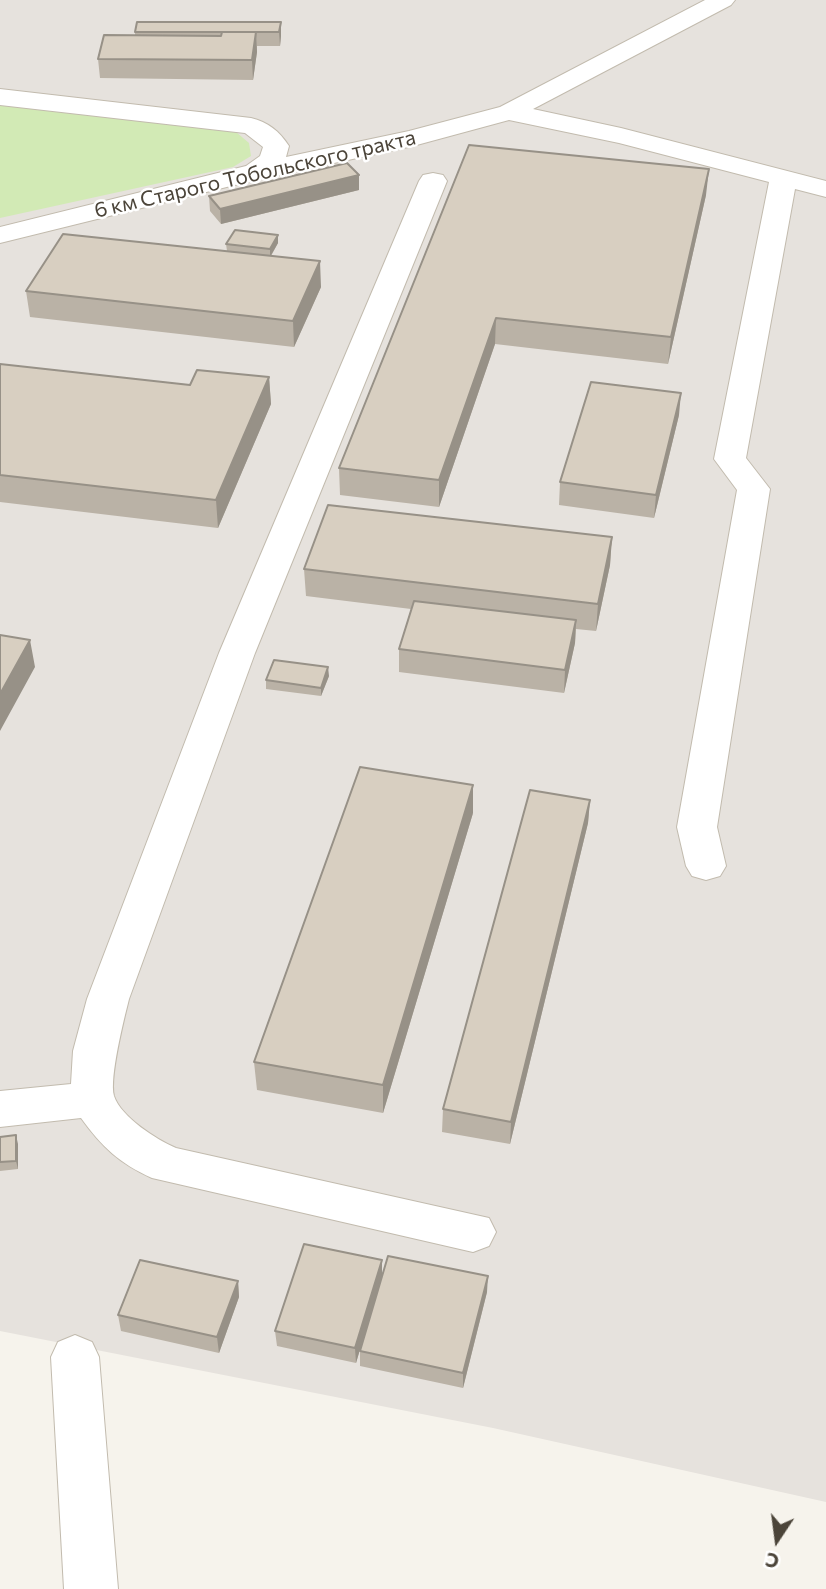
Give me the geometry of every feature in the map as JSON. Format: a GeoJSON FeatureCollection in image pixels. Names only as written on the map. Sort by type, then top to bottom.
{"type":"FeatureCollection","features":[{"type":"Feature","properties":{"kind":"street","name":"6 км Старого Тобольского тракта"},"geometry":{"type":"LineString","coordinates":[[0,235],[256,172],[413,138],[509,111],[723,0]]}},
{"type":"Feature","properties":{"kind":"street"},"geometry":{"type":"LineString","coordinates":[[0,97],[251,126],[262,131],[276,146],[270,162],[256,172]]}},
{"type":"Feature","properties":{"kind":"street"},"geometry":{"type":"LineString","coordinates":[[509,111],[621,136],[826,189]]}},
{"type":"Feature","properties":{"kind":"street"},"geometry":{"type":"LineString","coordinates":[[706,866],[697,827],[754,489],[730,460],[783,178]]}},
{"type":"Feature","properties":{"kind":"street"},"geometry":{"type":"LineString","coordinates":[[433,181],[237,653],[108,999],[95,1051],[92,1099],[117,1133],[146,1155],[168,1165],[473,1232]]}},
{"type":"Feature","properties":{"kind":"street"},"geometry":{"type":"LineString","coordinates":[[0,1109],[92,1099]]}},
{"type":"Feature","properties":{"kind":"street"},"geometry":{"type":"LineString","coordinates":[[75,1357],[92,1589]]}},
{"type":"Feature","properties":{"kind":"shaded area"},"geometry":{"type":"Polygon","coordinates":[[[0,0],[826,0],[826,1502],[493,1428],[0,1331],[0,0]]]}},
{"type":"Feature","properties":{"kind":"green space"},"geometry":{"type":"Polygon","coordinates":[[[0,105],[216,126],[236,132],[249,143],[251,156],[233,167],[0,218],[0,105]]]}},
{"type":"Feature","properties":{"kind":"building"},"geometry":{"type":"Polygon","coordinates":[[[137,22],[281,22],[279,32],[135,32],[137,22]]]}},
{"type":"Feature","properties":{"kind":"building"},"geometry":{"type":"Polygon","coordinates":[[[222,32],[256,32],[252,60],[98,59],[104,35],[221,36],[222,32]]]}},
{"type":"Feature","properties":{"kind":"building"},"geometry":{"type":"Polygon","coordinates":[[[469,145],[709,169],[671,337],[496,318],[439,480],[339,468],[469,145]]]}},
{"type":"Feature","properties":{"kind":"building"},"geometry":{"type":"Polygon","coordinates":[[[347,163],[359,175],[220,209],[209,196],[347,163]]]}},
{"type":"Feature","properties":{"kind":"building"},"geometry":{"type":"Polygon","coordinates":[[[235,230],[278,235],[270,249],[226,244],[235,230]]]}},
{"type":"Feature","properties":{"kind":"building"},"geometry":{"type":"Polygon","coordinates":[[[63,234],[320,261],[293,321],[26,291],[63,234]]]}},
{"type":"Feature","properties":{"kind":"building"},"geometry":{"type":"Polygon","coordinates":[[[0,364],[190,385],[197,370],[269,377],[216,500],[0,475],[0,364]]]}},
{"type":"Feature","properties":{"kind":"building"},"geometry":{"type":"Polygon","coordinates":[[[591,382],[681,393],[656,495],[560,482],[591,382]]]}},
{"type":"Feature","properties":{"kind":"building"},"geometry":{"type":"Polygon","coordinates":[[[328,505],[612,537],[598,604],[304,569],[328,505]]]}},
{"type":"Feature","properties":{"kind":"building"},"geometry":{"type":"Polygon","coordinates":[[[414,601],[576,620],[565,670],[399,649],[414,601]]]}},
{"type":"Feature","properties":{"kind":"building"},"geometry":{"type":"Polygon","coordinates":[[[0,635],[30,640],[0,694],[0,635]]]}},
{"type":"Feature","properties":{"kind":"building"},"geometry":{"type":"Polygon","coordinates":[[[274,660],[328,667],[321,688],[266,680],[274,660]]]}},
{"type":"Feature","properties":{"kind":"building"},"geometry":{"type":"Polygon","coordinates":[[[360,767],[473,785],[383,1085],[254,1062],[360,767]]]}},
{"type":"Feature","properties":{"kind":"building"},"geometry":{"type":"Polygon","coordinates":[[[530,790],[590,800],[511,1122],[443,1109],[530,790]]]}},
{"type":"Feature","properties":{"kind":"building"},"geometry":{"type":"Polygon","coordinates":[[[16,1135],[16,1161],[0,1162],[0,1137],[16,1135]]]}},
{"type":"Feature","properties":{"kind":"building"},"geometry":{"type":"Polygon","coordinates":[[[304,1244],[382,1260],[355,1348],[275,1331],[304,1244]]]}},
{"type":"Feature","properties":{"kind":"building"},"geometry":{"type":"Polygon","coordinates":[[[388,1256],[488,1276],[463,1373],[360,1351],[388,1256]]]}},
{"type":"Feature","properties":{"kind":"building"},"geometry":{"type":"Polygon","coordinates":[[[140,1260],[238,1281],[217,1337],[118,1315],[140,1260]]]}}]}
